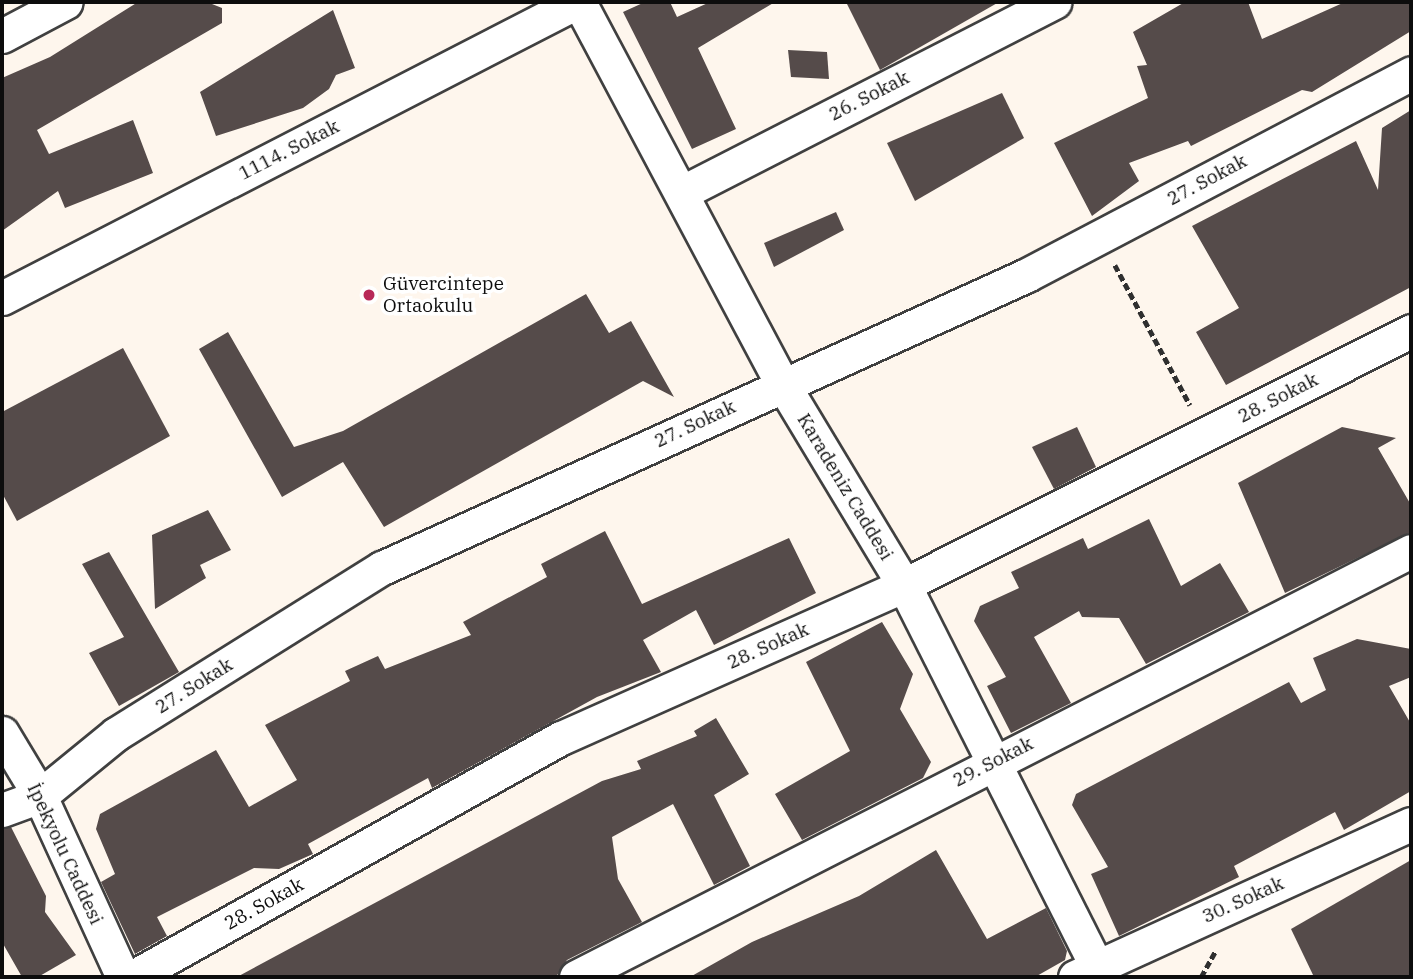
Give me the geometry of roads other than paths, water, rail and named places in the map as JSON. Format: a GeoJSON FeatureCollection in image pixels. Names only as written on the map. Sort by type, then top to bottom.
{"type":"FeatureCollection","features":[{"type":"Feature","properties":{"kind":"street"},"geometry":{"type":"LineString","coordinates":[[2,36],[66,2]]}},
{"type":"Feature","properties":{"kind":"street","name":"Karadeniz Caddesi"},"geometry":{"type":"LineString","coordinates":[[578,2],[685,191],[782,383],[904,585],[993,762],[1091,974]]}},
{"type":"Feature","properties":{"kind":"street","name":"1114. Sokak"},"geometry":{"type":"LineString","coordinates":[[2,298],[578,2]]}},
{"type":"Feature","properties":{"kind":"street","name":"26. Sokak"},"geometry":{"type":"LineString","coordinates":[[685,191],[1054,2]]}},
{"type":"Feature","properties":{"kind":"street","name":"27. Sokak"},"geometry":{"type":"LineString","coordinates":[[2,810],[40,796],[116,734],[382,568],[1100,237],[1411,73]]}},
{"type":"Feature","properties":{"kind":"street","name":"28. Sokak"},"geometry":{"type":"LineString","coordinates":[[133,977],[561,738],[904,585],[1411,331]]}},
{"type":"Feature","properties":{"kind":"street","name":"29. Sokak"},"geometry":{"type":"LineString","coordinates":[[576,977],[1411,551]]}},
{"type":"Feature","properties":{"kind":"street","name":"İpekyolu Caddesi"},"geometry":{"type":"LineString","coordinates":[[2,733],[40,796],[123,977]]}},
{"type":"Feature","properties":{"kind":"street","name":"30. Sokak"},"geometry":{"type":"LineString","coordinates":[[1091,974],[1411,824]]}},
{"type":"Feature","properties":{"kind":"place","name":"Güvercintepe Ortaokulu"},"geometry":{"type":"Point","coordinates":[369,295]}}]}
